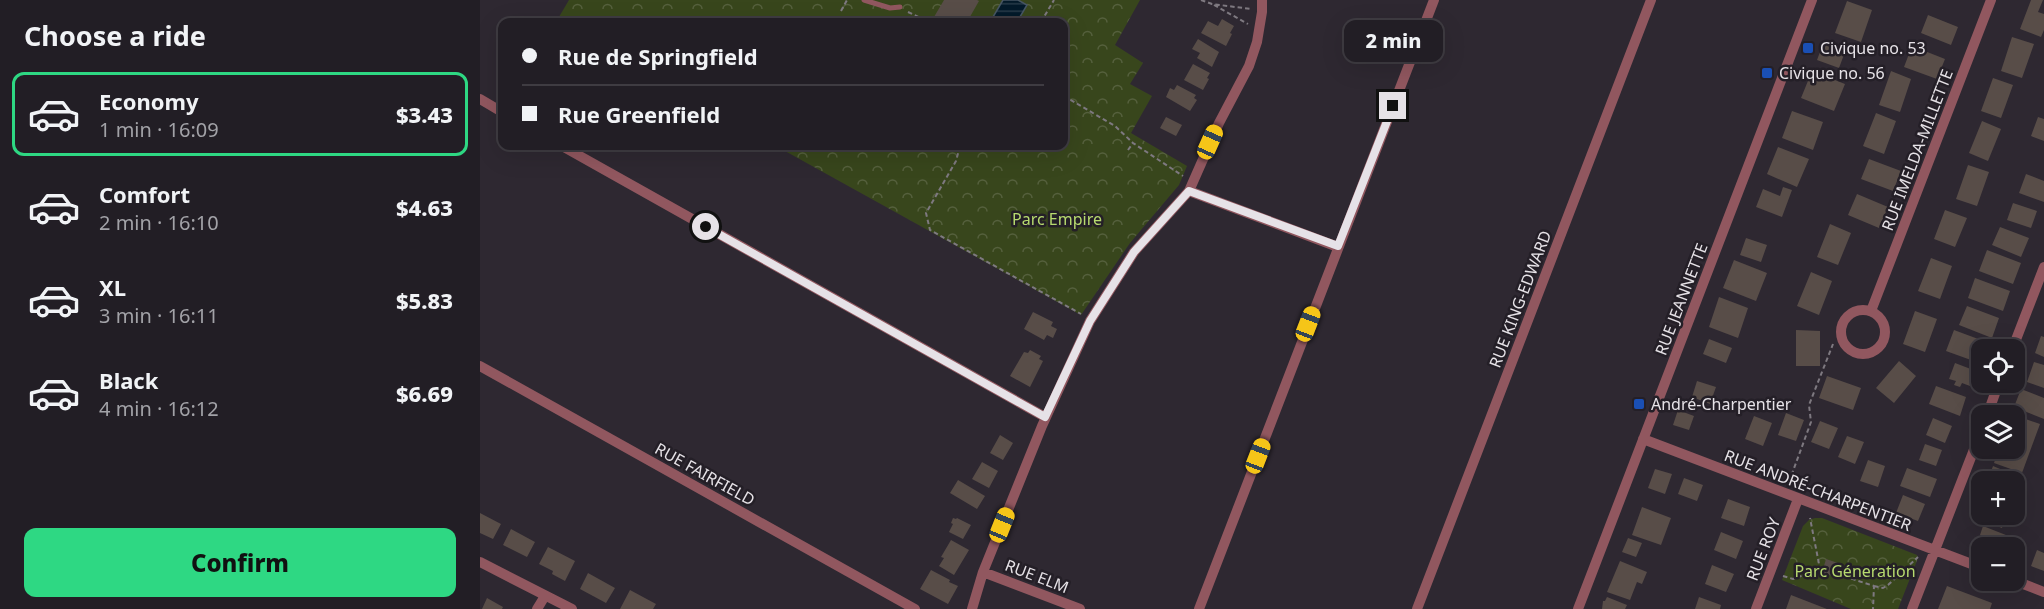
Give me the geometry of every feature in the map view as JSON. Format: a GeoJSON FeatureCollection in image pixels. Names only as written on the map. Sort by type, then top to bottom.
{"type":"FeatureCollection","features":[{"type":"Feature","properties":{"kind":"street"},"geometry":{"type":"LineString","coordinates":[[972,609],[983,572],[1045,417],[1090,321],[1134,252],[1189,191],[1219,123],[1249,66],[1257,42],[1262,0]]}},
{"type":"Feature","properties":{"kind":"street"},"geometry":{"type":"LineString","coordinates":[[1199,609],[1434,0]]}},
{"type":"Feature","properties":{"kind":"street","name":"RUE KING-EDWARD"},"geometry":{"type":"LineString","coordinates":[[1416,609],[1651,0]]}},
{"type":"Feature","properties":{"kind":"street","name":"RUE JEANNETTE"},"geometry":{"type":"LineString","coordinates":[[1578,609],[1812,0]]}},
{"type":"Feature","properties":{"kind":"street","name":"RUE IMELDA-MILLETTE"},"geometry":{"type":"LineString","coordinates":[[1871,311],[1991,0]]}},
{"type":"Feature","properties":{"kind":"street"},"geometry":{"type":"LineString","coordinates":[[480,99],[498,110]]}},
{"type":"Feature","properties":{"kind":"street"},"geometry":{"type":"LineString","coordinates":[[569,150],[1045,417]]}},
{"type":"Feature","properties":{"kind":"street"},"geometry":{"type":"LineString","coordinates":[[1189,191],[1338,246]]}},
{"type":"Feature","properties":{"kind":"street"},"geometry":{"type":"LineString","coordinates":[[2016,339],[2044,267]]}},
{"type":"Feature","properties":{"kind":"street"},"geometry":{"type":"LineString","coordinates":[[1856,311],[1871,311],[1882,321],[1885,335],[1879,348],[1873,352],[1858,354],[1846,347],[1841,333],[1842,326],[1845,320],[1856,311]]}},
{"type":"Feature","properties":{"kind":"street","name":"RUE FAIRFIELD"},"geometry":{"type":"LineString","coordinates":[[480,366],[915,609]]}},
{"type":"Feature","properties":{"kind":"street","name":"RUE ANDRÉ-CHARPENTIER"},"geometry":{"type":"LineString","coordinates":[[1643,439],[1798,500],[1971,564]]}},
{"type":"Feature","properties":{"kind":"street"},"geometry":{"type":"LineString","coordinates":[[1912,609],[1971,457]]}},
{"type":"Feature","properties":{"kind":"street","name":"RUE ROY"},"geometry":{"type":"LineString","coordinates":[[1756,609],[1798,500]]}},
{"type":"Feature","properties":{"kind":"street"},"geometry":{"type":"LineString","coordinates":[[480,562],[572,609]]}},
{"type":"Feature","properties":{"kind":"street","name":"RUE ELM"},"geometry":{"type":"LineString","coordinates":[[983,572],[1080,609]]}},
{"type":"Feature","properties":{"kind":"street"},"geometry":{"type":"LineString","coordinates":[[2025,585],[2044,592]]}},
{"type":"Feature","properties":{"kind":"street"},"geometry":{"type":"LineString","coordinates":[[537,609],[545,596]]}},
{"type":"Feature","properties":{"kind":"lane"},"geometry":{"type":"LineString","coordinates":[[864,0],[890,8],[900,8]]}},
{"type":"Feature","properties":{"kind":"path"},"geometry":{"type":"LineString","coordinates":[[841,10],[847,0]]}},
{"type":"Feature","properties":{"kind":"path"},"geometry":{"type":"LineString","coordinates":[[1043,18],[1054,0]]}},
{"type":"Feature","properties":{"kind":"path"},"geometry":{"type":"LineString","coordinates":[[1201,0],[1251,26]]}},
{"type":"Feature","properties":{"kind":"path"},"geometry":{"type":"LineString","coordinates":[[1212,4],[1253,9]]}},
{"type":"Feature","properties":{"kind":"path"},"geometry":{"type":"LineString","coordinates":[[900,8],[921,18]]}},
{"type":"Feature","properties":{"kind":"path"},"geometry":{"type":"LineString","coordinates":[[1068,98],[1114,126],[1133,143],[1185,176]]}},
{"type":"Feature","properties":{"kind":"path"},"geometry":{"type":"LineString","coordinates":[[1128,150],[1133,143]]}},
{"type":"Feature","properties":{"kind":"path"},"geometry":{"type":"LineString","coordinates":[[959,150],[956,161],[926,213],[930,230],[1084,315]]}},
{"type":"Feature","properties":{"kind":"path"},"geometry":{"type":"LineString","coordinates":[[1790,482],[1811,422],[1809,405],[1833,344]]}},
{"type":"Feature","properties":{"kind":"path"},"geometry":{"type":"LineString","coordinates":[[1783,576],[1794,579],[1821,569],[1810,518]]}},
{"type":"Feature","properties":{"kind":"path"},"geometry":{"type":"LineString","coordinates":[[1837,574],[1883,588],[1919,556]]}},
{"type":"Feature","properties":{"kind":"path"},"geometry":{"type":"LineString","coordinates":[[1873,609],[1874,586]]}},
{"type":"Feature","properties":{"kind":"green space","name":"Parc Empire"},"geometry":{"type":"Polygon","coordinates":[[[569,0],[1140,0],[1115,45],[1143,63],[1130,84],[1152,96],[1131,133],[1187,166],[1179,185],[1130,243],[1081,315],[783,150],[1068,150],[1068,18],[558,18],[569,0]]]}},
{"type":"Feature","properties":{"kind":"green space","name":"Parc Géneration"},"geometry":{"type":"Polygon","coordinates":[[[1815,518],[1822,518],[1917,555],[1918,558],[1898,609],[1851,609],[1782,580],[1803,526],[1815,518]]]}},
{"type":"Feature","properties":{"kind":"water"},"geometry":{"type":"Polygon","coordinates":[[[1003,0],[1018,0],[1027,5],[1019,18],[992,18],[1003,0]]]}},
{"type":"Feature","properties":{"kind":"building"},"geometry":{"type":"Polygon","coordinates":[[[944,0],[979,1],[969,18],[934,17],[944,0]]]}},
{"type":"Feature","properties":{"kind":"building"},"geometry":{"type":"Polygon","coordinates":[[[2031,0],[2043,0],[2038,12],[2044,14],[2044,30],[2041,37],[2020,29],[2031,0]]]}},
{"type":"Feature","properties":{"kind":"building"},"geometry":{"type":"Polygon","coordinates":[[[1847,1],[1872,10],[1861,42],[1835,33],[1847,1]]]}},
{"type":"Feature","properties":{"kind":"building"},"geometry":{"type":"Polygon","coordinates":[[[1928,15],[1958,27],[1951,45],[1921,33],[1928,15]]]}},
{"type":"Feature","properties":{"kind":"building"},"geometry":{"type":"Polygon","coordinates":[[[1222,19],[1234,26],[1226,46],[1201,33],[1208,21],[1218,26],[1222,19]]]}},
{"type":"Feature","properties":{"kind":"building"},"geometry":{"type":"Polygon","coordinates":[[[2012,37],[2034,44],[2022,78],[2001,71],[2012,37]]]}},
{"type":"Feature","properties":{"kind":"building"},"geometry":{"type":"Polygon","coordinates":[[[1198,39],[1219,52],[1212,67],[1197,58],[1200,53],[1192,49],[1198,39]]]}},
{"type":"Feature","properties":{"kind":"building"},"geometry":{"type":"Polygon","coordinates":[[[1823,44],[1845,52],[1839,68],[1817,60],[1823,44]]]}},
{"type":"Feature","properties":{"kind":"building"},"geometry":{"type":"Polygon","coordinates":[[[1912,46],[1945,59],[1937,79],[1904,67],[1912,46]]]}},
{"type":"Feature","properties":{"kind":"building"},"geometry":{"type":"Polygon","coordinates":[[[1193,64],[1210,73],[1203,90],[1184,80],[1193,64]]]}},
{"type":"Feature","properties":{"kind":"building"},"geometry":{"type":"Polygon","coordinates":[[[1812,71],[1845,84],[1834,111],[1801,98],[1812,71]]]}},
{"type":"Feature","properties":{"kind":"building"},"geometry":{"type":"Polygon","coordinates":[[[1891,71],[1911,79],[1900,112],[1879,105],[1891,71]]]}},
{"type":"Feature","properties":{"kind":"building"},"geometry":{"type":"Polygon","coordinates":[[[1993,78],[2013,85],[2001,118],[1981,111],[1993,78]]]}},
{"type":"Feature","properties":{"kind":"building"},"geometry":{"type":"Polygon","coordinates":[[[1177,85],[1196,95],[1194,98],[1197,100],[1190,111],[1166,97],[1170,88],[1174,90],[1177,85]]]}},
{"type":"Feature","properties":{"kind":"building"},"geometry":{"type":"Polygon","coordinates":[[[1792,111],[1823,122],[1813,150],[1782,138],[1792,111]]]}},
{"type":"Feature","properties":{"kind":"building"},"geometry":{"type":"Polygon","coordinates":[[[1876,113],[1896,121],[1884,154],[1863,146],[1876,113]]]}},
{"type":"Feature","properties":{"kind":"building"},"geometry":{"type":"Polygon","coordinates":[[[1166,117],[1182,125],[1176,136],[1160,128],[1166,117]]]}},
{"type":"Feature","properties":{"kind":"building"},"geometry":{"type":"Polygon","coordinates":[[[2038,117],[2044,119],[2044,141],[2031,136],[2038,117]]]}},
{"type":"Feature","properties":{"kind":"building"},"geometry":{"type":"Polygon","coordinates":[[[1982,121],[2001,129],[1988,161],[1969,153],[1982,121]]]}},
{"type":"Feature","properties":{"kind":"building"},"geometry":{"type":"Polygon","coordinates":[[[1778,147],[1809,159],[1797,187],[1767,174],[1778,147]]]}},
{"type":"Feature","properties":{"kind":"building"},"geometry":{"type":"Polygon","coordinates":[[[1869,159],[1901,171],[1893,191],[1861,179],[1869,159]]]}},
{"type":"Feature","properties":{"kind":"building"},"geometry":{"type":"Polygon","coordinates":[[[1968,165],[1989,172],[1977,206],[1956,199],[1968,165]]]}},
{"type":"Feature","properties":{"kind":"building"},"geometry":{"type":"Polygon","coordinates":[[[2026,174],[2044,181],[2044,202],[2019,193],[2026,174]]]}},
{"type":"Feature","properties":{"kind":"building"},"geometry":{"type":"Polygon","coordinates":[[[1783,187],[1792,190],[1782,217],[1756,207],[1763,189],[1780,196],[1783,187]]]}},
{"type":"Feature","properties":{"kind":"building"},"geometry":{"type":"Polygon","coordinates":[[[1857,194],[1888,207],[1879,228],[1848,215],[1857,194]]]}},
{"type":"Feature","properties":{"kind":"building"},"geometry":{"type":"Polygon","coordinates":[[[2013,203],[2037,211],[2031,228],[2007,220],[2013,203]]]}},
{"type":"Feature","properties":{"kind":"building"},"geometry":{"type":"Polygon","coordinates":[[[1945,210],[1967,218],[1955,247],[1934,239],[1945,210]]]}},
{"type":"Feature","properties":{"kind":"building"},"geometry":{"type":"Polygon","coordinates":[[[1830,224],[1851,233],[1838,265],[1817,257],[1830,224]]]}},
{"type":"Feature","properties":{"kind":"building"},"geometry":{"type":"Polygon","coordinates":[[[2000,227],[2029,238],[2021,257],[1992,245],[2000,227]]]}},
{"type":"Feature","properties":{"kind":"building"},"geometry":{"type":"Polygon","coordinates":[[[1746,238],[1767,245],[1761,262],[1740,255],[1746,238]]]}},
{"type":"Feature","properties":{"kind":"building"},"geometry":{"type":"Polygon","coordinates":[[[1987,250],[2021,263],[2013,284],[1979,271],[1987,250]]]}},
{"type":"Feature","properties":{"kind":"building"},"geometry":{"type":"Polygon","coordinates":[[[1931,258],[1952,266],[1940,299],[1918,291],[1931,258]]]}},
{"type":"Feature","properties":{"kind":"building"},"geometry":{"type":"Polygon","coordinates":[[[1734,260],[1767,273],[1756,301],[1723,288],[1734,260]]]}},
{"type":"Feature","properties":{"kind":"building"},"geometry":{"type":"Polygon","coordinates":[[[1811,272],[1832,281],[1819,315],[1797,306],[1811,272]]]}},
{"type":"Feature","properties":{"kind":"building"},"geometry":{"type":"Polygon","coordinates":[[[1975,278],[2010,291],[2003,311],[1968,298],[1975,278]]]}},
{"type":"Feature","properties":{"kind":"building"},"geometry":{"type":"Polygon","coordinates":[[[1719,297],[1748,308],[1738,338],[1709,327],[1719,297]]]}},
{"type":"Feature","properties":{"kind":"building"},"geometry":{"type":"Polygon","coordinates":[[[1967,306],[1999,318],[1992,338],[1959,325],[1967,306]]]}},
{"type":"Feature","properties":{"kind":"building"},"geometry":{"type":"Polygon","coordinates":[[[1915,311],[1937,319],[1925,352],[1903,344],[1915,311]]]}},
{"type":"Feature","properties":{"kind":"building"},"geometry":{"type":"Polygon","coordinates":[[[1033,312],[1053,322],[1051,326],[1057,329],[1053,338],[1047,335],[1044,340],[1024,329],[1033,312]]]}},
{"type":"Feature","properties":{"kind":"building"},"geometry":{"type":"Polygon","coordinates":[[[1796,330],[1820,331],[1820,366],[1796,366],[1796,330]]]}},
{"type":"Feature","properties":{"kind":"building"},"geometry":{"type":"Polygon","coordinates":[[[1954,330],[1978,339],[1971,339],[1971,360],[1946,351],[1954,330]]]}},
{"type":"Feature","properties":{"kind":"building"},"geometry":{"type":"Polygon","coordinates":[[[2041,336],[2044,337],[2044,357],[2035,353],[2041,336]]]}},
{"type":"Feature","properties":{"kind":"building"},"geometry":{"type":"Polygon","coordinates":[[[1709,339],[1732,348],[1726,363],[1703,354],[1709,339]]]}},
{"type":"Feature","properties":{"kind":"building"},"geometry":{"type":"Polygon","coordinates":[[[1030,350],[1041,356],[1039,359],[1043,361],[1030,387],[1010,376],[1024,352],[1028,353],[1030,350]]]}},
{"type":"Feature","properties":{"kind":"building"},"geometry":{"type":"Polygon","coordinates":[[[1899,361],[1916,376],[1894,403],[1876,388],[1899,361]]]}},
{"type":"Feature","properties":{"kind":"building"},"geometry":{"type":"Polygon","coordinates":[[[2034,362],[2044,365],[2044,388],[2027,382],[2034,362]]]}},
{"type":"Feature","properties":{"kind":"building"},"geometry":{"type":"Polygon","coordinates":[[[1955,363],[1971,369],[1970,386],[1962,383],[1960,387],[1954,385],[1956,381],[1949,379],[1955,363]]]}},
{"type":"Feature","properties":{"kind":"building"},"geometry":{"type":"Polygon","coordinates":[[[1827,376],[1861,388],[1853,410],[1819,398],[1827,376]]]}},
{"type":"Feature","properties":{"kind":"building"},"geometry":{"type":"Polygon","coordinates":[[[1697,381],[1716,387],[1710,404],[1692,397],[1697,381]]]}},
{"type":"Feature","properties":{"kind":"building"},"geometry":{"type":"Polygon","coordinates":[[[1936,386],[1966,397],[1960,416],[1929,404],[1936,386]]]}},
{"type":"Feature","properties":{"kind":"building"},"geometry":{"type":"Polygon","coordinates":[[[2025,391],[2044,398],[2044,419],[2025,411],[2025,405],[2015,405],[2019,393],[2025,393],[2025,391]]]}},
{"type":"Feature","properties":{"kind":"building"},"geometry":{"type":"Polygon","coordinates":[[[1678,410],[1694,416],[1689,430],[1673,425],[1678,410]]]}},
{"type":"Feature","properties":{"kind":"building"},"geometry":{"type":"Polygon","coordinates":[[[1786,413],[1804,420],[1796,441],[1778,435],[1786,413]]]}},
{"type":"Feature","properties":{"kind":"building"},"geometry":{"type":"Polygon","coordinates":[[[1754,416],[1772,423],[1763,446],[1745,439],[1754,416]]]}},
{"type":"Feature","properties":{"kind":"building"},"geometry":{"type":"Polygon","coordinates":[[[1933,418],[1952,426],[1945,443],[1926,435],[1933,418]]]}},
{"type":"Feature","properties":{"kind":"building"},"geometry":{"type":"Polygon","coordinates":[[[2025,419],[2040,424],[2023,471],[1994,463],[1995,459],[2025,459],[2025,419]]]}},
{"type":"Feature","properties":{"kind":"building"},"geometry":{"type":"Polygon","coordinates":[[[1820,421],[1838,428],[1829,449],[1811,442],[1820,421]]]}},
{"type":"Feature","properties":{"kind":"building"},"geometry":{"type":"Polygon","coordinates":[[[1000,435],[1013,443],[1003,460],[990,453],[1000,435]]]}},
{"type":"Feature","properties":{"kind":"building"},"geometry":{"type":"Polygon","coordinates":[[[1847,436],[1864,442],[1855,464],[1838,457],[1847,436]]]}},
{"type":"Feature","properties":{"kind":"building"},"geometry":{"type":"Polygon","coordinates":[[[1925,444],[1942,450],[1936,466],[1919,460],[1925,444]]]}},
{"type":"Feature","properties":{"kind":"building"},"geometry":{"type":"Polygon","coordinates":[[[1868,460],[1885,466],[1878,487],[1860,481],[1868,460]]]}},
{"type":"Feature","properties":{"kind":"building"},"geometry":{"type":"Polygon","coordinates":[[[982,462],[998,471],[989,488],[972,479],[982,462]]]}},
{"type":"Feature","properties":{"kind":"building"},"geometry":{"type":"Polygon","coordinates":[[[1993,466],[2005,471],[1991,471],[1993,466]]]}},
{"type":"Feature","properties":{"kind":"building"},"geometry":{"type":"Polygon","coordinates":[[[1907,468],[1937,479],[1930,497],[1900,486],[1907,468]]]}},
{"type":"Feature","properties":{"kind":"building"},"geometry":{"type":"Polygon","coordinates":[[[1655,469],[1672,474],[1665,494],[1648,488],[1655,469]]]}},
{"type":"Feature","properties":{"kind":"building"},"geometry":{"type":"Polygon","coordinates":[[[1684,478],[1703,485],[1697,501],[1678,494],[1684,478]]]}},
{"type":"Feature","properties":{"kind":"building"},"geometry":{"type":"Polygon","coordinates":[[[958,480],[985,496],[977,509],[950,493],[958,480]]]}},
{"type":"Feature","properties":{"kind":"building"},"geometry":{"type":"Polygon","coordinates":[[[1903,495],[1925,504],[1918,521],[1896,513],[1903,495]]]}},
{"type":"Feature","properties":{"kind":"building"},"geometry":{"type":"Polygon","coordinates":[[[1728,499],[1750,507],[1744,526],[1721,518],[1728,499]]]}},
{"type":"Feature","properties":{"kind":"building"},"geometry":{"type":"Polygon","coordinates":[[[1642,507],[1671,518],[1661,545],[1632,535],[1642,507]]]}},
{"type":"Feature","properties":{"kind":"building"},"geometry":{"type":"Polygon","coordinates":[[[480,513],[501,524],[493,539],[480,533],[480,513]]]}},
{"type":"Feature","properties":{"kind":"building"},"geometry":{"type":"Polygon","coordinates":[[[953,518],[971,525],[963,539],[949,532],[953,518]]]}},
{"type":"Feature","properties":{"kind":"building"},"geometry":{"type":"Polygon","coordinates":[[[1983,526],[2011,537],[1985,537],[1980,535],[1983,526]]]}},
{"type":"Feature","properties":{"kind":"building"},"geometry":{"type":"Polygon","coordinates":[[[511,529],[535,542],[527,557],[503,545],[511,529]]]}},
{"type":"Feature","properties":{"kind":"building"},"geometry":{"type":"Polygon","coordinates":[[[1721,532],[1743,541],[1736,559],[1714,550],[1721,532]]]}},
{"type":"Feature","properties":{"kind":"building"},"geometry":{"type":"Polygon","coordinates":[[[1628,538],[1642,543],[1636,557],[1622,552],[1628,538]]]}},
{"type":"Feature","properties":{"kind":"building"},"geometry":{"type":"Polygon","coordinates":[[[951,540],[969,550],[954,575],[939,566],[944,558],[941,557],[951,540]]]}},
{"type":"Feature","properties":{"kind":"building"},"geometry":{"type":"Polygon","coordinates":[[[548,547],[575,561],[565,581],[552,574],[553,571],[539,564],[548,547]]]}},
{"type":"Feature","properties":{"kind":"building"},"geometry":{"type":"Polygon","coordinates":[[[2037,550],[2044,553],[2044,571],[2031,566],[2037,550]]]}},
{"type":"Feature","properties":{"kind":"building"},"geometry":{"type":"Polygon","coordinates":[[[1826,559],[1841,564],[1836,577],[1822,573],[1826,559]]]}},
{"type":"Feature","properties":{"kind":"building"},"geometry":{"type":"Polygon","coordinates":[[[1620,561],[1647,572],[1642,584],[1637,582],[1630,600],[1607,592],[1620,561]]]}},
{"type":"Feature","properties":{"kind":"building"},"geometry":{"type":"Polygon","coordinates":[[[1712,565],[1734,574],[1726,592],[1705,584],[1712,565]]]}},
{"type":"Feature","properties":{"kind":"building"},"geometry":{"type":"Polygon","coordinates":[[[931,570],[958,586],[948,604],[920,589],[931,570]]]}},
{"type":"Feature","properties":{"kind":"building"},"geometry":{"type":"Polygon","coordinates":[[[588,573],[615,588],[606,603],[580,589],[588,573]]]}},
{"type":"Feature","properties":{"kind":"building"},"geometry":{"type":"Polygon","coordinates":[[[1947,586],[1992,603],[1990,609],[1938,609],[1947,586]]]}},
{"type":"Feature","properties":{"kind":"building"},"geometry":{"type":"Polygon","coordinates":[[[630,590],[656,604],[653,609],[620,609],[630,590]]]}},
{"type":"Feature","properties":{"kind":"building"},"geometry":{"type":"Polygon","coordinates":[[[1791,595],[1827,609],[1786,609],[1791,595]]]}},
{"type":"Feature","properties":{"kind":"building"},"geometry":{"type":"Polygon","coordinates":[[[1607,597],[1627,605],[1625,609],[1602,609],[1603,601],[1607,597]]]}},
{"type":"Feature","properties":{"kind":"building"},"geometry":{"type":"Polygon","coordinates":[[[1699,597],[1721,605],[1720,609],[1695,609],[1699,597]]]}},
{"type":"Feature","properties":{"kind":"building"},"geometry":{"type":"Polygon","coordinates":[[[487,598],[503,607],[502,609],[482,609],[487,598]]]}},
{"type":"Feature","properties":{"kind":"place","name":"Civique no. 53"},"geometry":{"type":"Point","coordinates":[1808,48]}},
{"type":"Feature","properties":{"kind":"place","name":"Civique no. 56"},"geometry":{"type":"Point","coordinates":[1767,73]}},
{"type":"Feature","properties":{"kind":"place","name":"André-Charpentier"},"geometry":{"type":"Point","coordinates":[1639,404]}},
{"type":"Feature","properties":{"kind":"route"},"geometry":{"type":"LineString","coordinates":[[706,227],[1045,417],[1090,321],[1134,252],[1189,191],[1338,246],[1393,106]]}}]}
